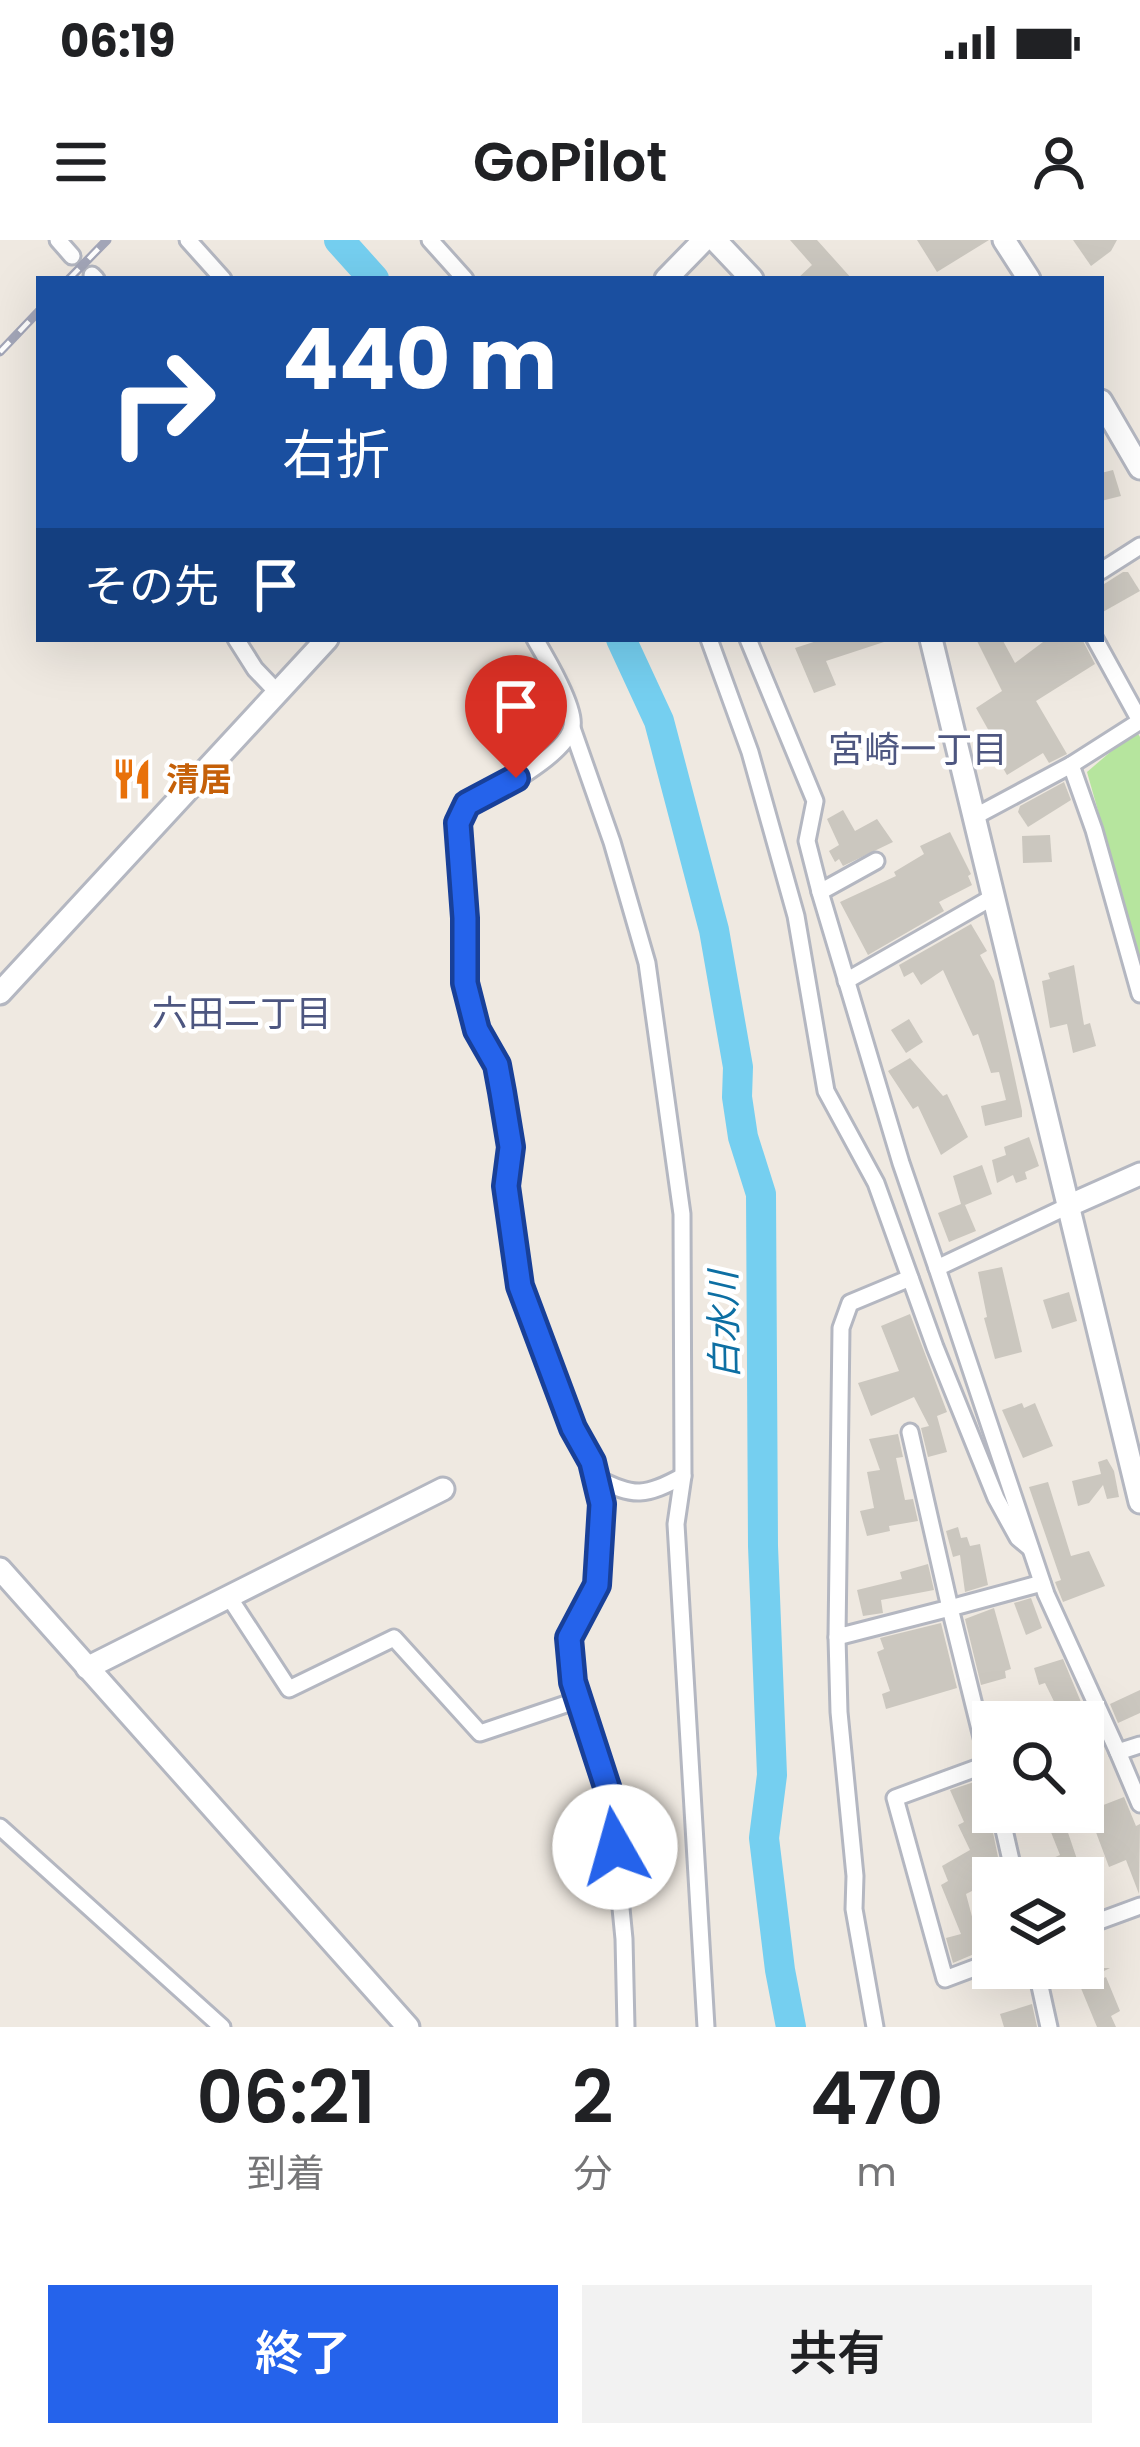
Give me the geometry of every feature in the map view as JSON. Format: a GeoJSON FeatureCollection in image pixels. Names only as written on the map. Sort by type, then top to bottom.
{"type":"FeatureCollection","features":[{"type":"Feature","properties":{"kind":"street"},"geometry":{"type":"LineString","coordinates":[[58,240],[72,256]]}},
{"type":"Feature","properties":{"kind":"street"},"geometry":{"type":"LineString","coordinates":[[188,240],[221,276]]}},
{"type":"Feature","properties":{"kind":"street"},"geometry":{"type":"LineString","coordinates":[[430,240],[462,276]]}},
{"type":"Feature","properties":{"kind":"street"},"geometry":{"type":"LineString","coordinates":[[669,276],[704,240]]}},
{"type":"Feature","properties":{"kind":"street"},"geometry":{"type":"LineString","coordinates":[[715,240],[749,276]]}},
{"type":"Feature","properties":{"kind":"street"},"geometry":{"type":"LineString","coordinates":[[1004,240],[1026,276]]}},
{"type":"Feature","properties":{"kind":"street"},"geometry":{"type":"LineString","coordinates":[[1104,406],[1140,468]]}},
{"type":"Feature","properties":{"kind":"street"},"geometry":{"type":"LineString","coordinates":[[1104,569],[1140,546]]}},
{"type":"Feature","properties":{"kind":"street"},"geometry":{"type":"LineString","coordinates":[[238,642],[278,692]]}},
{"type":"Feature","properties":{"kind":"street"},"geometry":{"type":"LineString","coordinates":[[0,993],[324,642]]}},
{"type":"Feature","properties":{"kind":"street"},"geometry":{"type":"LineString","coordinates":[[536,642],[572,714],[572,728],[612,842],[650,983],[682,1214],[683,1476],[677,1546],[706,2027]]}},
{"type":"Feature","properties":{"kind":"street"},"geometry":{"type":"LineString","coordinates":[[711,642],[750,752],[796,916],[826,1091],[876,1183],[996,1498],[1018,1538],[1030,1547]]}},
{"type":"Feature","properties":{"kind":"street"},"geometry":{"type":"LineString","coordinates":[[749,642],[815,801],[807,841],[820,892],[937,1268],[1042,1582],[1095,1701]]}},
{"type":"Feature","properties":{"kind":"street"},"geometry":{"type":"LineString","coordinates":[[932,642],[1140,1502]]}},
{"type":"Feature","properties":{"kind":"street"},"geometry":{"type":"LineString","coordinates":[[974,817],[1071,765],[1140,720],[1097,642]]}},
{"type":"Feature","properties":{"kind":"street"},"geometry":{"type":"LineString","coordinates":[[572,728],[563,744],[534,766],[467,804],[458,823],[458,838],[465,983],[477,1030],[497,1065],[502,1092],[511,1147],[506,1186],[520,1286],[573,1428],[597,1478],[602,1504],[597,1585],[569,1638],[578,1700],[610,1796],[624,1939],[626,2027]]}},
{"type":"Feature","properties":{"kind":"street"},"geometry":{"type":"LineString","coordinates":[[1071,765],[1140,994]]}},
{"type":"Feature","properties":{"kind":"street"},"geometry":{"type":"LineString","coordinates":[[820,892],[876,861]]}},
{"type":"Feature","properties":{"kind":"street"},"geometry":{"type":"LineString","coordinates":[[846,981],[993,897]]}},
{"type":"Feature","properties":{"kind":"street"},"geometry":{"type":"LineString","coordinates":[[937,1268],[1140,1174]]}},
{"type":"Feature","properties":{"kind":"street"},"geometry":{"type":"LineString","coordinates":[[874,2027],[854,1909],[839,1712],[841,1328],[850,1303],[910,1278]]}},
{"type":"Feature","properties":{"kind":"street"},"geometry":{"type":"LineString","coordinates":[[910,1432],[974,1701]]}},
{"type":"Feature","properties":{"kind":"street"},"geometry":{"type":"LineString","coordinates":[[597,1478],[619,1490],[642,1494],[683,1476]]}},
{"type":"Feature","properties":{"kind":"street"},"geometry":{"type":"LineString","coordinates":[[87,1668],[443,1489]]}},
{"type":"Feature","properties":{"kind":"street"},"geometry":{"type":"LineString","coordinates":[[0,1569],[407,2027]]}},
{"type":"Feature","properties":{"kind":"street"},"geometry":{"type":"LineString","coordinates":[[837,1637],[1042,1582]]}},
{"type":"Feature","properties":{"kind":"street"},"geometry":{"type":"LineString","coordinates":[[230,1597],[289,1689],[394,1637],[479,1733],[578,1700]]}},
{"type":"Feature","properties":{"kind":"street"},"geometry":{"type":"LineString","coordinates":[[1104,1722],[1140,1804]]}},
{"type":"Feature","properties":{"kind":"street"},"geometry":{"type":"LineString","coordinates":[[1118,1752],[1140,1745]]}},
{"type":"Feature","properties":{"kind":"street"},"geometry":{"type":"LineString","coordinates":[[972,1776],[895,1798],[945,1979],[972,1968]]}},
{"type":"Feature","properties":{"kind":"street"},"geometry":{"type":"LineString","coordinates":[[0,1827],[222,2027]]}},
{"type":"Feature","properties":{"kind":"street"},"geometry":{"type":"LineString","coordinates":[[1104,1919],[1140,1906]]}},
{"type":"Feature","properties":{"kind":"street"},"geometry":{"type":"LineString","coordinates":[[1040,1989],[1048,2027]]}},
{"type":"Feature","properties":{"kind":"green space"},"geometry":{"type":"Polygon","coordinates":[[[1136,730],[1140,737],[1140,959],[1087,772],[1136,730]]]}},
{"type":"Feature","properties":{"kind":"building"},"geometry":{"type":"Polygon","coordinates":[[[790,240],[817,240],[849,276],[800,276],[812,265],[790,240]]]}},
{"type":"Feature","properties":{"kind":"building"},"geometry":{"type":"Polygon","coordinates":[[[917,240],[989,240],[937,272],[917,240]]]}},
{"type":"Feature","properties":{"kind":"building"},"geometry":{"type":"Polygon","coordinates":[[[1073,240],[1117,240],[1091,266],[1073,240]]]}},
{"type":"Feature","properties":{"kind":"building"},"geometry":{"type":"Polygon","coordinates":[[[1113,470],[1121,496],[1104,500],[1104,472],[1113,470]]]}},
{"type":"Feature","properties":{"kind":"building"},"geometry":{"type":"Polygon","coordinates":[[[1128,572],[1140,591],[1104,611],[1104,584],[1128,572]]]}},
{"type":"Feature","properties":{"kind":"building"},"geometry":{"type":"Polygon","coordinates":[[[814,642],[884,642],[826,661],[836,685],[814,693],[795,648],[814,642]]]}},
{"type":"Feature","properties":{"kind":"building"},"geometry":{"type":"Polygon","coordinates":[[[978,642],[1004,642],[1015,663],[1043,642],[1084,642],[1095,664],[1036,701],[1067,754],[1049,763],[1043,753],[1007,775],[983,746],[994,740],[976,708],[1002,691],[978,642]]]}},
{"type":"Feature","properties":{"kind":"building"},"geometry":{"type":"Polygon","coordinates":[[[1064,782],[1071,800],[1028,827],[1018,812],[1020,806],[1064,782]]]}},
{"type":"Feature","properties":{"kind":"building"},"geometry":{"type":"Polygon","coordinates":[[[843,810],[855,831],[877,819],[893,842],[843,866],[839,859],[835,862],[829,851],[839,845],[827,819],[843,810]]]}},
{"type":"Feature","properties":{"kind":"building"},"geometry":{"type":"Polygon","coordinates":[[[950,832],[972,885],[939,902],[944,911],[868,955],[840,902],[896,876],[894,872],[924,854],[920,846],[950,832]]]}},
{"type":"Feature","properties":{"kind":"building"},"geometry":{"type":"Polygon","coordinates":[[[1050,835],[1052,862],[1023,863],[1022,836],[1050,835]]]}},
{"type":"Feature","properties":{"kind":"building"},"geometry":{"type":"Polygon","coordinates":[[[971,924],[987,951],[980,955],[994,981],[1022,1111],[1022,1117],[985,1126],[981,1106],[1006,1100],[999,1072],[991,1073],[978,1034],[973,1036],[943,970],[921,985],[913,972],[904,977],[899,965],[971,924]]]}},
{"type":"Feature","properties":{"kind":"building"},"geometry":{"type":"Polygon","coordinates":[[[1074,965],[1084,1025],[1090,1023],[1096,1046],[1073,1053],[1067,1024],[1050,1028],[1042,981],[1050,979],[1048,973],[1074,965]]]}},
{"type":"Feature","properties":{"kind":"building"},"geometry":{"type":"Polygon","coordinates":[[[909,1019],[923,1042],[906,1053],[891,1030],[909,1019]]]}},
{"type":"Feature","properties":{"kind":"building"},"geometry":{"type":"Polygon","coordinates":[[[910,1058],[943,1096],[947,1094],[968,1137],[941,1155],[918,1106],[913,1109],[888,1071],[910,1058]]]}},
{"type":"Feature","properties":{"kind":"building"},"geometry":{"type":"Polygon","coordinates":[[[1029,1137],[1039,1166],[1025,1172],[1027,1179],[1016,1183],[1013,1175],[997,1183],[992,1160],[1006,1155],[1004,1147],[1029,1137]]]}},
{"type":"Feature","properties":{"kind":"building"},"geometry":{"type":"Polygon","coordinates":[[[982,1165],[992,1194],[965,1205],[976,1231],[949,1242],[938,1213],[961,1204],[953,1176],[982,1165]]]}},
{"type":"Feature","properties":{"kind":"building"},"geometry":{"type":"Polygon","coordinates":[[[1002,1267],[1022,1352],[995,1359],[978,1272],[1002,1267]]]}},
{"type":"Feature","properties":{"kind":"building"},"geometry":{"type":"Polygon","coordinates":[[[1069,1292],[1077,1321],[1052,1329],[1043,1300],[1069,1292]]]}},
{"type":"Feature","properties":{"kind":"building"},"geometry":{"type":"Polygon","coordinates":[[[910,1314],[947,1412],[937,1416],[947,1452],[928,1457],[921,1428],[929,1426],[914,1397],[871,1416],[858,1383],[899,1371],[881,1326],[910,1314]]]}},
{"type":"Feature","properties":{"kind":"building"},"geometry":{"type":"Polygon","coordinates":[[[1022,1403],[1024,1408],[1035,1403],[1053,1446],[1023,1458],[1002,1410],[1022,1403]]]}},
{"type":"Feature","properties":{"kind":"building"},"geometry":{"type":"Polygon","coordinates":[[[898,1434],[903,1457],[896,1458],[905,1500],[913,1499],[918,1521],[867,1536],[860,1511],[874,1508],[867,1472],[880,1470],[869,1439],[898,1434]]]}},
{"type":"Feature","properties":{"kind":"building"},"geometry":{"type":"Polygon","coordinates":[[[1107,1459],[1119,1497],[1107,1499],[1103,1485],[1089,1503],[1078,1506],[1072,1481],[1101,1474],[1098,1462],[1107,1459]]]}},
{"type":"Feature","properties":{"kind":"building"},"geometry":{"type":"Polygon","coordinates":[[[1048,1482],[1071,1556],[1089,1551],[1105,1586],[1063,1602],[1055,1582],[1061,1580],[1029,1487],[1048,1482]]]}},
{"type":"Feature","properties":{"kind":"building"},"geometry":{"type":"Polygon","coordinates":[[[958,1527],[970,1546],[980,1544],[988,1585],[965,1592],[960,1555],[953,1557],[946,1531],[958,1527]]]}},
{"type":"Feature","properties":{"kind":"building"},"geometry":{"type":"Polygon","coordinates":[[[928,1564],[934,1590],[881,1600],[883,1613],[863,1616],[857,1590],[902,1579],[900,1572],[928,1564]]]}},
{"type":"Feature","properties":{"kind":"building"},"geometry":{"type":"Polygon","coordinates":[[[1031,1598],[1042,1628],[1026,1635],[1014,1603],[1031,1598]]]}},
{"type":"Feature","properties":{"kind":"building"},"geometry":{"type":"Polygon","coordinates":[[[994,1608],[1011,1669],[1005,1671],[1006,1678],[981,1685],[965,1619],[994,1608]]]}},
{"type":"Feature","properties":{"kind":"building"},"geometry":{"type":"Polygon","coordinates":[[[941,1623],[957,1688],[886,1709],[882,1694],[890,1691],[877,1652],[884,1649],[880,1638],[941,1623]]]}},
{"type":"Feature","properties":{"kind":"building"},"geometry":{"type":"Polygon","coordinates":[[[1063,1659],[1081,1701],[1054,1701],[1045,1683],[1039,1685],[1034,1668],[1063,1659]]]}},
{"type":"Feature","properties":{"kind":"building"},"geometry":{"type":"Polygon","coordinates":[[[1140,1690],[1140,1713],[1118,1723],[1110,1704],[1140,1690]]]}},
{"type":"Feature","properties":{"kind":"building"},"geometry":{"type":"Polygon","coordinates":[[[972,1783],[972,1833],[993,1833],[998,1857],[972,1857],[972,1891],[966,1894],[972,1917],[972,1955],[953,1963],[946,1938],[961,1934],[941,1885],[948,1881],[942,1866],[970,1850],[950,1790],[972,1783]]]}},
{"type":"Feature","properties":{"kind":"building"},"geometry":{"type":"Polygon","coordinates":[[[1124,1797],[1136,1826],[1140,1824],[1139,1894],[1126,1860],[1109,1867],[1096,1833],[1104,1833],[1104,1805],[1124,1797]]]}},
{"type":"Feature","properties":{"kind":"building"},"geometry":{"type":"Polygon","coordinates":[[[1051,1833],[1068,1833],[1076,1857],[1055,1857],[1060,1855],[1051,1833]]]}},
{"type":"Feature","properties":{"kind":"building"},"geometry":{"type":"Polygon","coordinates":[[[1106,1977],[1120,2011],[1111,2016],[1116,2027],[1097,2027],[1081,1989],[1104,1989],[1106,1977]]]}},
{"type":"Feature","properties":{"kind":"building"},"geometry":{"type":"Polygon","coordinates":[[[1032,2004],[1037,2027],[1004,2027],[1000,2014],[1032,2004]]]}},
{"type":"Feature","properties":{"kind":"waterway","name":"白水川"},"geometry":{"type":"LineString","coordinates":[[339,240],[371,276]]}},
{"type":"Feature","properties":{"kind":"waterway","name":"白水川"},"geometry":{"type":"LineString","coordinates":[[622,642],[659,721],[714,930],[738,1067],[743,1137],[761,1194],[763,1546],[772,1775],[764,1838],[791,2027]]}},
{"type":"Feature","properties":{"kind":"railway"},"geometry":{"type":"LineString","coordinates":[[72,276],[107,240]]}},
{"type":"Feature","properties":{"kind":"railway"},"geometry":{"type":"LineString","coordinates":[[0,352],[36,314]]}},
{"type":"Feature","properties":{"kind":"place","name":"清居"},"geometry":{"type":"Point","coordinates":[132,779]}},
{"type":"Feature","properties":{"kind":"district","name":"宮崎一丁目"},"geometry":{"type":"Point","coordinates":[918,749]}},
{"type":"Feature","properties":{"kind":"district","name":"六田二丁目"},"geometry":{"type":"Point","coordinates":[242,1013]}},
{"type":"Feature","properties":{"kind":"route"},"geometry":{"type":"LineString","coordinates":[[516,778],[467,804],[458,823],[465,983],[477,1030],[497,1065],[502,1092],[511,1147],[506,1186],[509,1220],[520,1286],[573,1428],[592,1462],[602,1504],[597,1585],[569,1638],[573,1682],[610,1796],[615,1847]]}}]}
